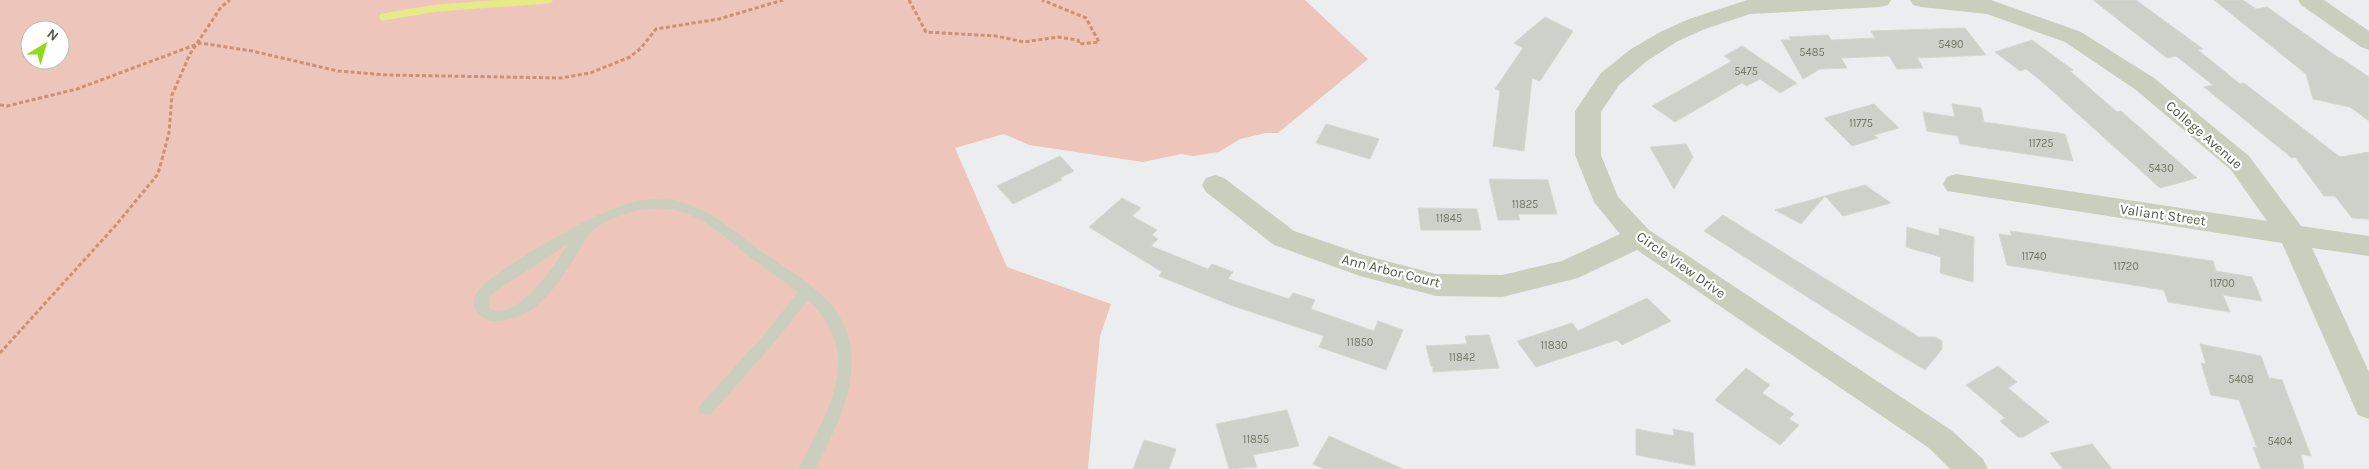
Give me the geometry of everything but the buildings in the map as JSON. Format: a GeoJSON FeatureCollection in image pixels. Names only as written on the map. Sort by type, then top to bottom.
{"type":"FeatureCollection","features":[{"type":"Feature","properties":{"kind":"street"},"geometry":{"type":"LineString","coordinates":[[1834,0],[1880,0]]}},
{"type":"Feature","properties":{"kind":"street","name":"Circle View Drive"},"geometry":{"type":"LineString","coordinates":[[1834,0],[1748,7],[1697,24],[1670,36],[1647,50],[1610,78],[1588,111],[1588,155],[1607,202],[1639,237],[1940,439],[1972,469]]}},
{"type":"Feature","properties":{"kind":"street","name":"College Avenue"},"geometry":{"type":"LineString","coordinates":[[1921,0],[1990,6],[2073,37],[2145,84],[2240,163],[2292,234],[2369,406]]}},
{"type":"Feature","properties":{"kind":"street"},"geometry":{"type":"LineString","coordinates":[[2310,0],[2369,42]]}},
{"type":"Feature","properties":{"kind":"street","name":"Valiant Street"},"geometry":{"type":"LineString","coordinates":[[1956,184],[2369,246]]}},
{"type":"Feature","properties":{"kind":"street","name":"Ann Arbor Court"},"geometry":{"type":"LineString","coordinates":[[1215,185],[1284,238],[1360,265],[1436,284],[1502,286],[1568,270],[1639,237]]}},
{"type":"Feature","properties":{"kind":"lane"},"geometry":{"type":"LineString","coordinates":[[586,228],[551,279],[530,304],[513,314],[505,316],[488,313],[483,309],[482,296],[494,284],[604,217],[629,208],[655,204],[680,206],[705,217],[806,292],[831,315],[838,328],[843,342],[846,368],[841,393],[818,450],[807,469]]}},
{"type":"Feature","properties":{"kind":"lane"},"geometry":{"type":"LineString","coordinates":[[706,409],[769,339],[806,292]]}},
{"type":"Feature","properties":{"kind":"path"},"geometry":{"type":"LineString","coordinates":[[0,353],[116,225],[158,174],[169,132],[172,95],[196,45],[221,7],[230,0]]}},
{"type":"Feature","properties":{"kind":"path"},"geometry":{"type":"LineString","coordinates":[[0,105],[7,106],[76,89],[200,43],[252,51],[338,71],[387,75],[561,78],[590,73],[630,57],[641,48],[656,29],[719,19],[783,0]]}},
{"type":"Feature","properties":{"kind":"path"},"geometry":{"type":"LineString","coordinates":[[909,0],[926,32],[996,36],[1024,42],[1058,37],[1078,40],[1080,44],[1099,42],[1086,18],[1042,0]]}},
{"type":"Feature","properties":{"kind":"shaded area"},"geometry":{"type":"Polygon","coordinates":[[[0,0],[1305,0],[1368,59],[1278,133],[1266,133],[1240,139],[1219,152],[1193,156],[1181,154],[1143,162],[1029,145],[1004,134],[955,148],[1007,267],[1111,304],[1100,336],[1088,469],[0,469],[0,0]]]}},
{"type":"Feature","properties":{"kind":"waterway"},"geometry":{"type":"LineString","coordinates":[[383,17],[437,8],[549,0]]}}]}
